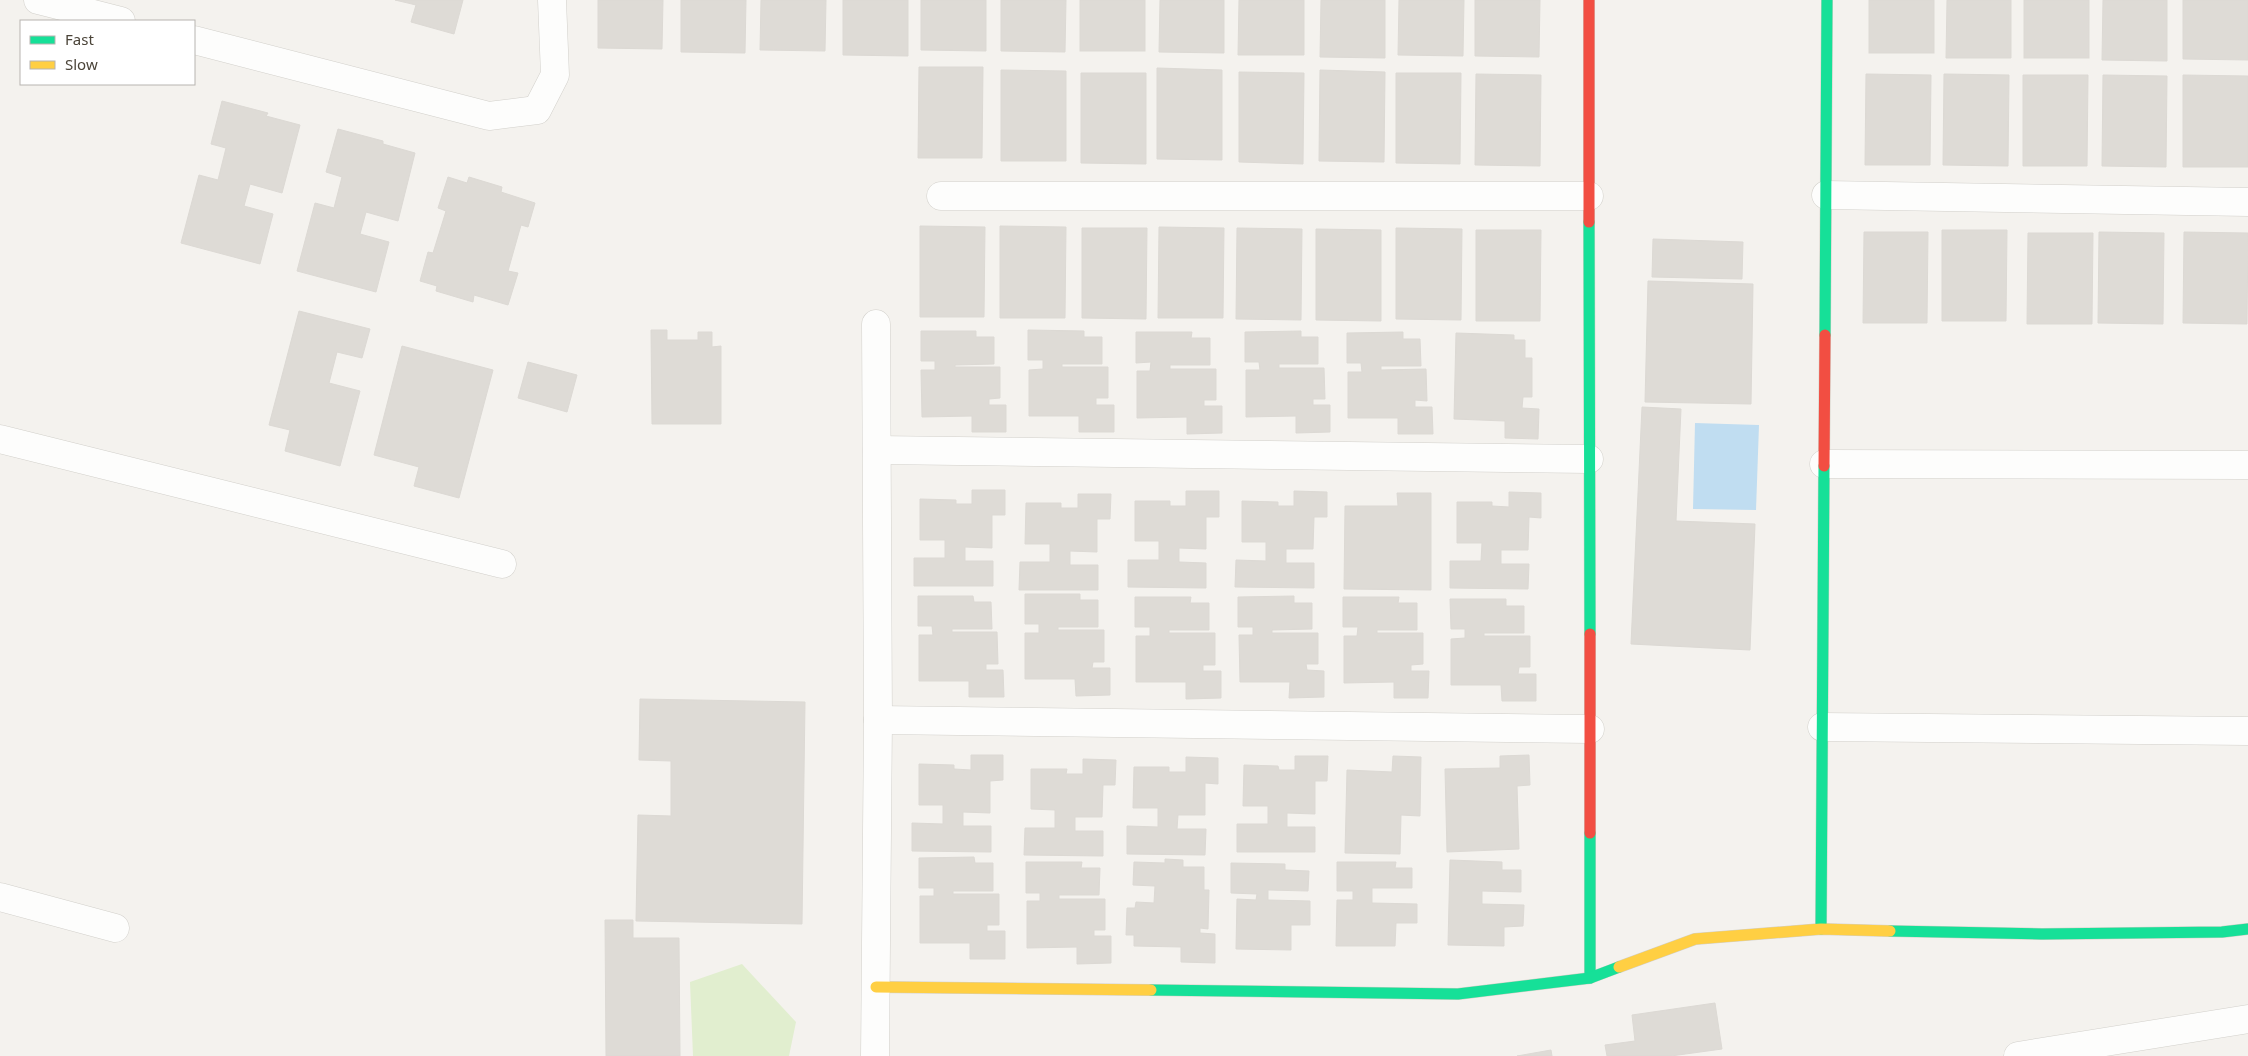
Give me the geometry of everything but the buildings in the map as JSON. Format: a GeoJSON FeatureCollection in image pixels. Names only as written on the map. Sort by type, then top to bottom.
{"type":"FeatureCollection","features":[{"type":"Feature","properties":{"kind":"street"},"geometry":{"type":"LineString","coordinates":[[38,0],[117,20]]}},
{"type":"Feature","properties":{"kind":"street"},"geometry":{"type":"LineString","coordinates":[[195,40],[489,116],[537,110],[555,75],[552,0]]}},
{"type":"Feature","properties":{"kind":"street"},"geometry":{"type":"LineString","coordinates":[[1589,0],[1590,978]]}},
{"type":"Feature","properties":{"kind":"street"},"geometry":{"type":"LineString","coordinates":[[1821,929],[1828,0]]}},
{"type":"Feature","properties":{"kind":"street"},"geometry":{"type":"LineString","coordinates":[[1826,195],[2248,202]]}},
{"type":"Feature","properties":{"kind":"street"},"geometry":{"type":"LineString","coordinates":[[941,196],[1589,196]]}},
{"type":"Feature","properties":{"kind":"street"},"geometry":{"type":"LineString","coordinates":[[875,1056],[878,720],[876,324]]}},
{"type":"Feature","properties":{"kind":"street"},"geometry":{"type":"LineString","coordinates":[[0,439],[502,564]]}},
{"type":"Feature","properties":{"kind":"street"},"geometry":{"type":"LineString","coordinates":[[876,450],[1590,459]]}},
{"type":"Feature","properties":{"kind":"street"},"geometry":{"type":"LineString","coordinates":[[1824,464],[2248,465]]}},
{"type":"Feature","properties":{"kind":"street"},"geometry":{"type":"LineString","coordinates":[[878,720],[1590,729]]}},
{"type":"Feature","properties":{"kind":"street"},"geometry":{"type":"LineString","coordinates":[[1822,726],[2248,731]]}},
{"type":"Feature","properties":{"kind":"street"},"geometry":{"type":"LineString","coordinates":[[0,897],[115,928]]}},
{"type":"Feature","properties":{"kind":"street"},"geometry":{"type":"LineString","coordinates":[[876,987],[1458,994],[1590,978],[1695,939],[1821,929],[2042,934],[2222,932],[2248,929]]}},
{"type":"Feature","properties":{"kind":"street"},"geometry":{"type":"LineString","coordinates":[[2018,1056],[2248,1019]]}},
{"type":"Feature","properties":{"kind":"green space"},"geometry":{"type":"Polygon","coordinates":[[[742,964],[796,1022],[789,1056],[693,1056],[690,982],[742,964]]]}},
{"type":"Feature","properties":{"kind":"water"},"geometry":{"type":"Polygon","coordinates":[[[1695,423],[1759,425],[1756,510],[1693,509],[1695,423]]]}},
{"type":"Feature","properties":{"kind":"traffic: fast"},"geometry":{"type":"LineString","coordinates":[[1825,335],[1827,0]]}},
{"type":"Feature","properties":{"kind":"traffic: fast"},"geometry":{"type":"LineString","coordinates":[[1589,222],[1590,634]]}},
{"type":"Feature","properties":{"kind":"traffic: fast"},"geometry":{"type":"LineString","coordinates":[[1821,929],[1824,466]]}},
{"type":"Feature","properties":{"kind":"traffic: fast"},"geometry":{"type":"LineString","coordinates":[[1590,833],[1590,978]]}},
{"type":"Feature","properties":{"kind":"traffic: fast"},"geometry":{"type":"LineString","coordinates":[[1890,931],[2042,934],[2222,932],[2248,929]]}},
{"type":"Feature","properties":{"kind":"traffic: fast"},"geometry":{"type":"LineString","coordinates":[[1151,990],[1458,994],[1590,978],[1619,967]]}},
{"type":"Feature","properties":{"kind":"traffic: slow"},"geometry":{"type":"LineString","coordinates":[[1619,967],[1695,939],[1821,929],[1890,931]]}},
{"type":"Feature","properties":{"kind":"traffic: slow"},"geometry":{"type":"LineString","coordinates":[[876,987],[1151,990]]}},
{"type":"Feature","properties":{"kind":"traffic: jam"},"geometry":{"type":"LineString","coordinates":[[1589,0],[1589,222]]}},
{"type":"Feature","properties":{"kind":"traffic: jam"},"geometry":{"type":"LineString","coordinates":[[1824,466],[1825,335]]}},
{"type":"Feature","properties":{"kind":"traffic: jam"},"geometry":{"type":"LineString","coordinates":[[1590,634],[1590,833]]}}]}
